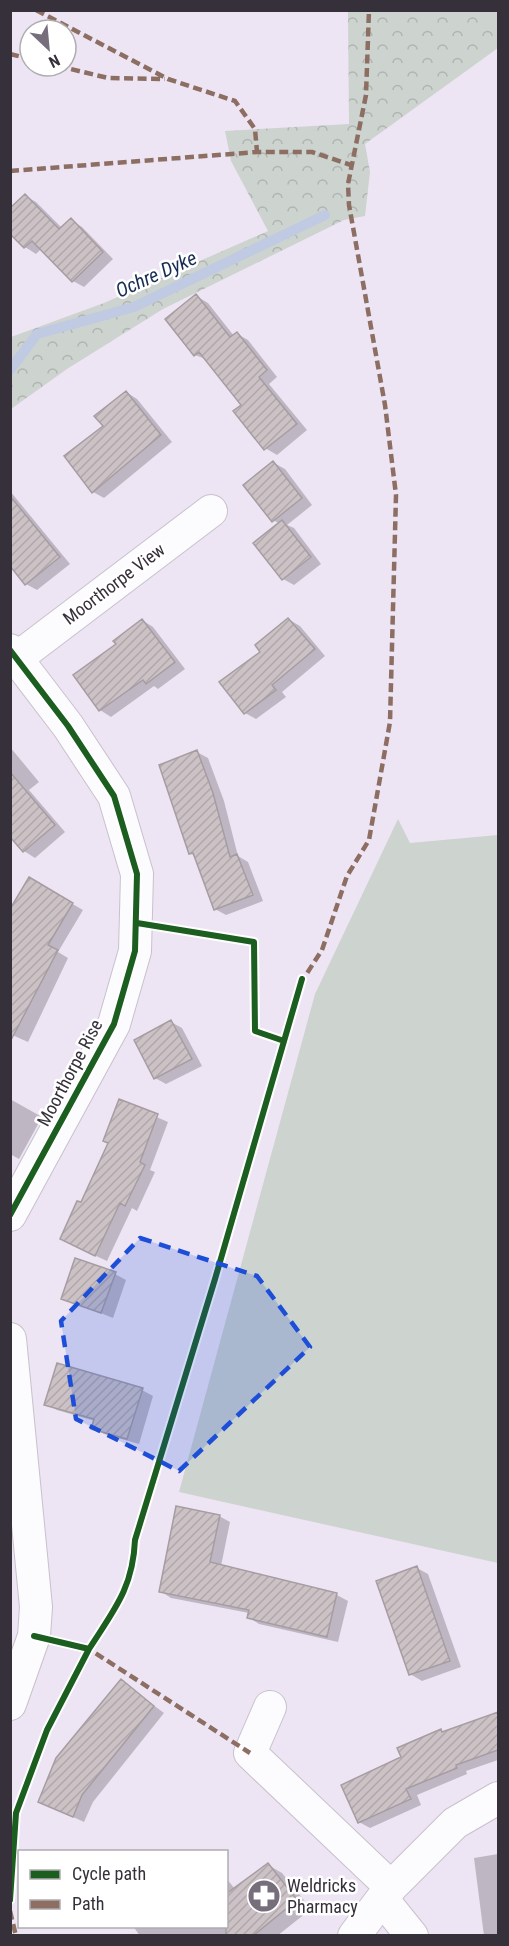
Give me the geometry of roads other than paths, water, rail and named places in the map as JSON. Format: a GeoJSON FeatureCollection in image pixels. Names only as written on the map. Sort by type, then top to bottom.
{"type":"FeatureCollection","features":[{"type":"Feature","properties":{"kind":"street","name":"Moorthorpe View"},"geometry":{"type":"LineString","coordinates":[[14,654],[211,511]]}},
{"type":"Feature","properties":{"kind":"street","name":"Moorthorpe Rise"},"geometry":{"type":"LineString","coordinates":[[10,1215],[114,1024],[135,951],[137,914],[137,874],[114,796],[68,726],[14,654]]}},
{"type":"Feature","properties":{"kind":"street"},"geometry":{"type":"LineString","coordinates":[[10,1339],[17,1478],[36,1607],[34,1636],[10,1704]]}},
{"type":"Feature","properties":{"kind":"street"},"geometry":{"type":"LineString","coordinates":[[270,1707],[250,1753],[387,1894],[412,1935]]}},
{"type":"Feature","properties":{"kind":"street"},"geometry":{"type":"LineString","coordinates":[[354,1935],[387,1894],[455,1823],[498,1798]]}},
{"type":"Feature","properties":{"kind":"waterway","name":"Ochre Dyke"},"geometry":{"type":"LineString","coordinates":[[10,370],[37,334],[134,307],[325,215]]}},
{"type":"Feature","properties":{"kind":"place","name":"Weldricks Pharmacy"},"geometry":{"type":"Point","coordinates":[264,1896]}}]}
